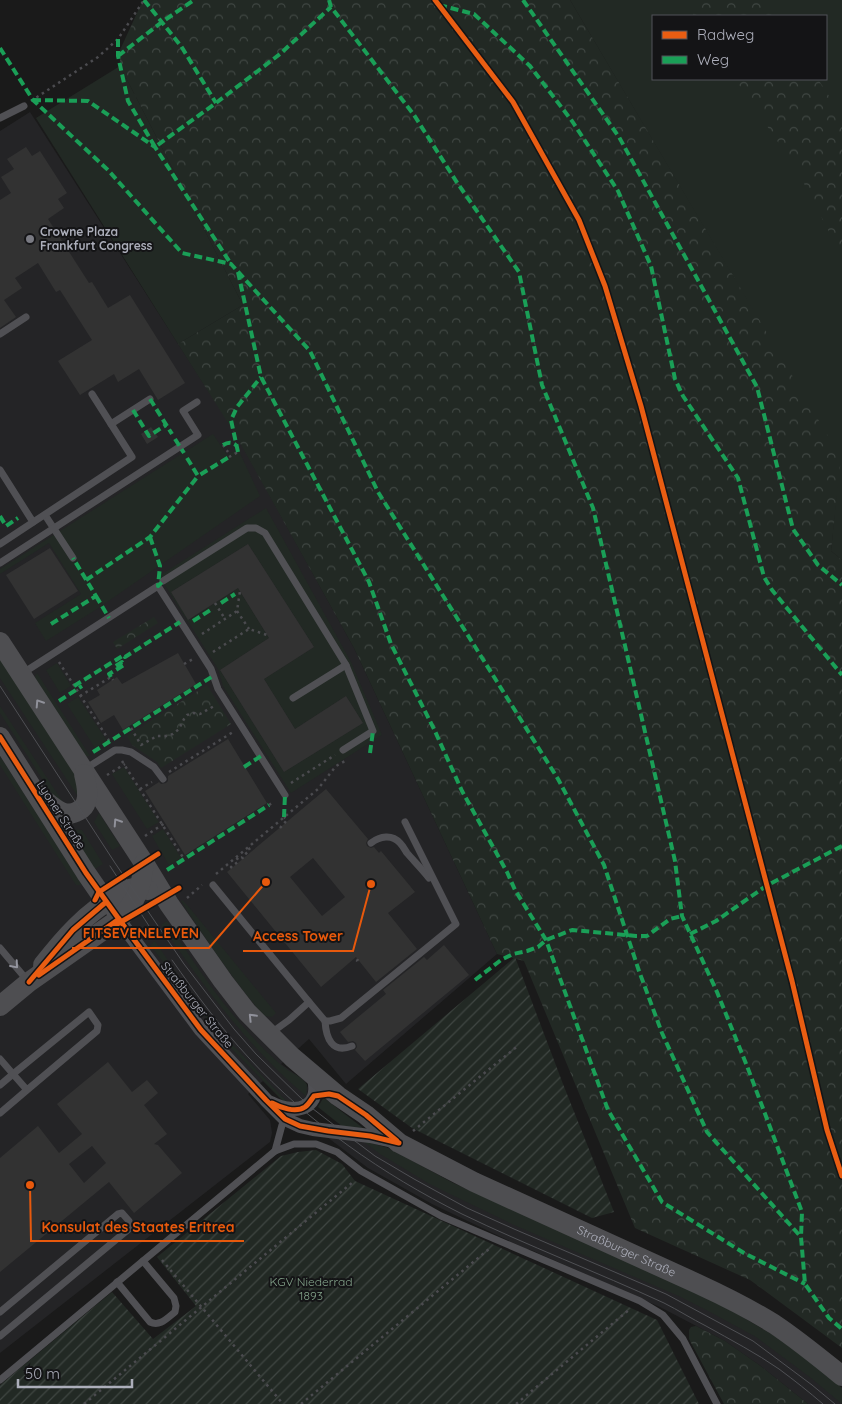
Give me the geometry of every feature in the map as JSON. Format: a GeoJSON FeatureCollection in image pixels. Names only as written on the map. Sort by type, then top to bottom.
{"type":"FeatureCollection","features":[{"type":"Feature","properties":{"kind":"main road"},"geometry":{"type":"LineString","coordinates":[[0,642],[144,863],[140,888],[133,902],[119,919],[29,982],[0,1006]]}},
{"type":"Feature","properties":{"kind":"main road","name":"Lyoner Straße"},"geometry":{"type":"LineString","coordinates":[[0,737],[106,902]]}},
{"type":"Feature","properties":{"kind":"main road"},"geometry":{"type":"LineString","coordinates":[[28,782],[42,797],[64,814],[75,813],[81,810],[86,803],[86,785],[83,770]]}},
{"type":"Feature","properties":{"kind":"main road","name":"Straßburger Straße"},"geometry":{"type":"LineString","coordinates":[[144,863],[178,901],[223,981],[247,1012],[313,1075],[338,1096],[403,1139],[474,1182],[734,1302],[773,1324],[811,1350],[842,1376]]}},
{"type":"Feature","properties":{"kind":"main road"},"geometry":{"type":"LineString","coordinates":[[29,982],[72,930],[106,902],[126,890],[140,888],[178,901]]}},
{"type":"Feature","properties":{"kind":"street","name":"Lyoner Straße"},"geometry":{"type":"LineString","coordinates":[[106,902],[119,919]]}},
{"type":"Feature","properties":{"kind":"street","name":"Straßburger Straße"},"geometry":{"type":"LineString","coordinates":[[119,919],[201,1030],[285,1119],[300,1126],[313,1129],[403,1139]]}},
{"type":"Feature","properties":{"kind":"street","name":"Straßburger Straße"},"geometry":{"type":"LineString","coordinates":[[266,1100],[287,1109],[304,1108],[316,1092],[313,1075]]}},
{"type":"Feature","properties":{"kind":"lane"},"geometry":{"type":"LineString","coordinates":[[0,118],[24,106]]}},
{"type":"Feature","properties":{"kind":"lane"},"geometry":{"type":"LineString","coordinates":[[0,334],[26,317]]}},
{"type":"Feature","properties":{"kind":"lane"},"geometry":{"type":"LineString","coordinates":[[0,544],[132,457],[92,394]]}},
{"type":"Feature","properties":{"kind":"lane"},"geometry":{"type":"LineString","coordinates":[[111,424],[150,399]]}},
{"type":"Feature","properties":{"kind":"lane"},"geometry":{"type":"LineString","coordinates":[[0,562],[198,435],[183,411],[197,402]]}},
{"type":"Feature","properties":{"kind":"lane"},"geometry":{"type":"LineString","coordinates":[[0,470],[33,522]]}},
{"type":"Feature","properties":{"kind":"lane"},"geometry":{"type":"LineString","coordinates":[[45,515],[73,558]]}},
{"type":"Feature","properties":{"kind":"lane"},"geometry":{"type":"LineString","coordinates":[[163,581],[247,528],[256,528],[265,533],[346,664],[373,731],[344,750]]}},
{"type":"Feature","properties":{"kind":"lane"},"geometry":{"type":"LineString","coordinates":[[21,674],[158,586],[211,669],[218,689],[283,792]]}},
{"type":"Feature","properties":{"kind":"lane"},"geometry":{"type":"LineString","coordinates":[[293,698],[346,664]]}},
{"type":"Feature","properties":{"kind":"lane"},"geometry":{"type":"LineString","coordinates":[[83,770],[115,750],[122,750],[131,752],[154,767],[162,778]]}},
{"type":"Feature","properties":{"kind":"lane"},"geometry":{"type":"LineString","coordinates":[[325,1021],[341,1018],[456,924],[405,822]]}},
{"type":"Feature","properties":{"kind":"lane"},"geometry":{"type":"LineString","coordinates":[[371,843],[379,838],[394,838],[436,885]]}},
{"type":"Feature","properties":{"kind":"lane"},"geometry":{"type":"LineString","coordinates":[[211,882],[325,1021],[326,1033],[331,1042],[342,1048],[352,1046]]}},
{"type":"Feature","properties":{"kind":"lane"},"geometry":{"type":"LineString","coordinates":[[0,948],[29,982]]}},
{"type":"Feature","properties":{"kind":"lane"},"geometry":{"type":"LineString","coordinates":[[269,1034],[289,1020],[309,1002]]}},
{"type":"Feature","properties":{"kind":"lane"},"geometry":{"type":"LineString","coordinates":[[0,1085],[89,1012],[98,1025],[97,1030],[0,1113]]}},
{"type":"Feature","properties":{"kind":"lane"},"geometry":{"type":"LineString","coordinates":[[0,1059],[27,1090]]}},
{"type":"Feature","properties":{"kind":"lane"},"geometry":{"type":"LineString","coordinates":[[275,1151],[285,1119]]}},
{"type":"Feature","properties":{"kind":"lane"},"geometry":{"type":"LineString","coordinates":[[0,1380],[275,1151],[294,1144],[316,1144],[337,1152],[361,1171],[441,1216],[640,1301],[663,1315],[683,1339],[717,1404]]}},
{"type":"Feature","properties":{"kind":"lane"},"geometry":{"type":"LineString","coordinates":[[0,1312],[118,1214],[122,1213],[129,1221],[130,1228],[0,1336]]}},
{"type":"Feature","properties":{"kind":"lane"},"geometry":{"type":"LineString","coordinates":[[117,1282],[150,1322],[160,1324],[175,1312],[174,1298],[143,1261]]}},
{"type":"Feature","properties":{"kind":"path"},"geometry":{"type":"LineString","coordinates":[[24,106],[98,57],[118,38],[144,0]]}},
{"type":"Feature","properties":{"kind":"path"},"geometry":{"type":"LineString","coordinates":[[437,0],[438,5]]}},
{"type":"Feature","properties":{"kind":"path"},"geometry":{"type":"LineString","coordinates":[[223,445],[228,452]]}},
{"type":"Feature","properties":{"kind":"path"},"geometry":{"type":"LineString","coordinates":[[229,457],[238,452]]}},
{"type":"Feature","properties":{"kind":"path"},"geometry":{"type":"LineString","coordinates":[[240,591],[238,611],[249,629],[268,635]]}},
{"type":"Feature","properties":{"kind":"path"},"geometry":{"type":"LineString","coordinates":[[215,603],[225,619]]}},
{"type":"Feature","properties":{"kind":"path"},"geometry":{"type":"LineString","coordinates":[[192,640],[238,611]]}},
{"type":"Feature","properties":{"kind":"path"},"geometry":{"type":"LineString","coordinates":[[203,658],[249,629]]}},
{"type":"Feature","properties":{"kind":"path"},"geometry":{"type":"LineString","coordinates":[[184,664],[190,660]]}},
{"type":"Feature","properties":{"kind":"path"},"geometry":{"type":"LineString","coordinates":[[80,696],[111,677],[113,680]]}},
{"type":"Feature","properties":{"kind":"path"},"geometry":{"type":"LineString","coordinates":[[131,728],[141,745],[157,736],[173,734],[179,729],[188,715],[204,712],[225,700]]}},
{"type":"Feature","properties":{"kind":"path"},"geometry":{"type":"LineString","coordinates":[[140,789],[162,778],[242,727]]}},
{"type":"Feature","properties":{"kind":"path"},"geometry":{"type":"LineString","coordinates":[[283,792],[344,750]]}},
{"type":"Feature","properties":{"kind":"path"},"geometry":{"type":"LineString","coordinates":[[216,874],[318,789],[336,766],[350,758]]}},
{"type":"Feature","properties":{"kind":"path"},"geometry":{"type":"LineString","coordinates":[[107,774],[124,764],[130,764]]}},
{"type":"Feature","properties":{"kind":"path"},"geometry":{"type":"LineString","coordinates":[[148,778],[152,782]]}},
{"type":"Feature","properties":{"kind":"path"},"geometry":{"type":"LineString","coordinates":[[280,828],[287,820],[284,817]]}},
{"type":"Feature","properties":{"kind":"path"},"geometry":{"type":"LineString","coordinates":[[145,836],[165,823]]}},
{"type":"Feature","properties":{"kind":"path"},"geometry":{"type":"LineString","coordinates":[[243,859],[242,857],[250,850],[248,847]]}},
{"type":"Feature","properties":{"kind":"path"},"geometry":{"type":"LineString","coordinates":[[178,849],[184,859]]}},
{"type":"Feature","properties":{"kind":"path"},"geometry":{"type":"LineString","coordinates":[[232,868],[238,861],[236,857]]}},
{"type":"Feature","properties":{"kind":"path"},"geometry":{"type":"LineString","coordinates":[[178,901],[211,882]]}},
{"type":"Feature","properties":{"kind":"path"},"geometry":{"type":"LineString","coordinates":[[358,960],[360,964]]}},
{"type":"Feature","properties":{"kind":"path"},"geometry":{"type":"LineString","coordinates":[[403,1139],[519,1045]]}},
{"type":"Feature","properties":{"kind":"path"},"geometry":{"type":"LineString","coordinates":[[84,1404],[352,1182]]}},
{"type":"Feature","properties":{"kind":"path"},"geometry":{"type":"LineString","coordinates":[[301,1404],[489,1249]]}},
{"type":"Feature","properties":{"kind":"path"},"geometry":{"type":"LineString","coordinates":[[154,1252],[283,1404]]}},
{"type":"Feature","properties":{"kind":"path"},"geometry":{"type":"LineString","coordinates":[[516,1404],[630,1309]]}},
{"type":"Feature","properties":{"kind":"shaded area"},"geometry":{"type":"Polygon","coordinates":[[[30,112],[235,433],[354,648],[497,954],[346,1084],[309,1039],[281,1064],[305,1081],[308,1088],[307,1097],[296,1105],[281,1099],[263,1081],[248,1094],[270,1120],[272,1133],[270,1142],[0,1353],[0,131],[30,112]]]}},
{"type":"Feature","properties":{"kind":"shaded area"},"geometry":{"type":"Polygon","coordinates":[[[327,1137],[363,1141],[388,1148],[453,1183],[507,1208],[684,1285],[842,1388],[842,1404],[808,1404],[762,1367],[725,1341],[660,1307],[526,1249],[432,1204],[368,1168],[327,1137]]]}},
{"type":"Feature","properties":{"kind":"green space"},"geometry":{"type":"Polygon","coordinates":[[[143,0],[570,0],[841,458],[831,551],[842,560],[842,1348],[750,1280],[635,1228],[524,961],[497,954],[354,648],[235,434],[178,344],[243,305],[120,66],[120,50],[143,0]]]}},
{"type":"Feature","properties":{"kind":"green space"},"geometry":{"type":"Polygon","coordinates":[[[570,0],[842,0],[842,560],[831,551],[840,458],[570,0]]]}},
{"type":"Feature","properties":{"kind":"green space"},"geometry":{"type":"Polygon","coordinates":[[[683,0],[764,0],[775,15],[693,15],[683,0]]]}},
{"type":"Feature","properties":{"kind":"green space"},"geometry":{"type":"Polygon","coordinates":[[[120,66],[243,305],[178,344],[36,118],[120,66]]]}},
{"type":"Feature","properties":{"kind":"green space"},"geometry":{"type":"Polygon","coordinates":[[[736,80],[819,80],[842,116],[842,257],[797,170],[736,80]]]}},
{"type":"Feature","properties":{"kind":"green space"},"geometry":{"type":"Polygon","coordinates":[[[213,434],[227,455],[238,449],[260,496],[97,609],[46,641],[35,623],[81,594],[49,543],[0,574],[0,569],[213,434]]]}},
{"type":"Feature","properties":{"kind":"green space"},"geometry":{"type":"Polygon","coordinates":[[[266,508],[351,662],[382,735],[291,793],[223,686],[218,669],[159,576],[266,508]],[[248,544],[171,592],[189,620],[238,588],[269,638],[220,670],[284,772],[363,723],[346,696],[295,729],[264,679],[314,647],[248,544]]]}},
{"type":"Feature","properties":{"kind":"green space"},"geometry":{"type":"Polygon","coordinates":[[[154,617],[158,623],[117,649],[113,642],[154,617]]]}},
{"type":"Feature","properties":{"kind":"green space"},"geometry":{"type":"Polygon","coordinates":[[[0,657],[83,787],[81,801],[0,678],[0,657]]]}},
{"type":"Feature","properties":{"kind":"green space"},"geometry":{"type":"Polygon","coordinates":[[[57,663],[71,686],[60,693],[46,670],[57,663]]]}},
{"type":"Feature","properties":{"kind":"green space"},"geometry":{"type":"Polygon","coordinates":[[[37,673],[90,756],[83,756],[34,679],[37,673]]]}},
{"type":"Feature","properties":{"kind":"green space"},"geometry":{"type":"Polygon","coordinates":[[[207,685],[231,724],[161,768],[157,762],[132,745],[127,736],[207,685]]]}},
{"type":"Feature","properties":{"kind":"green space"},"geometry":{"type":"Polygon","coordinates":[[[78,697],[107,741],[95,748],[67,704],[78,697]]]}},
{"type":"Feature","properties":{"kind":"green space"},"geometry":{"type":"Polygon","coordinates":[[[0,706],[66,807],[57,802],[0,713],[0,706]]]}},
{"type":"Feature","properties":{"kind":"green space"},"geometry":{"type":"Polygon","coordinates":[[[0,756],[82,885],[76,885],[0,765],[0,756]]]}},
{"type":"Feature","properties":{"kind":"green space"},"geometry":{"type":"Polygon","coordinates":[[[124,767],[159,822],[147,829],[112,774],[124,767]]]}},
{"type":"Feature","properties":{"kind":"green space"},"geometry":{"type":"Polygon","coordinates":[[[99,813],[120,846],[112,850],[94,822],[99,813]]]}},
{"type":"Feature","properties":{"kind":"green space"},"geometry":{"type":"Polygon","coordinates":[[[68,829],[82,830],[103,864],[93,870],[68,829]]]}},
{"type":"Feature","properties":{"kind":"green space"},"geometry":{"type":"Polygon","coordinates":[[[163,829],[181,858],[169,865],[152,836],[163,829]]]}},
{"type":"Feature","properties":{"kind":"green space"},"geometry":{"type":"Polygon","coordinates":[[[182,900],[276,1013],[272,1017],[264,1016],[242,988],[201,931],[182,900]]]}},
{"type":"Feature","properties":{"kind":"green space"},"geometry":{"type":"Polygon","coordinates":[[[167,921],[199,970],[234,1016],[274,1059],[307,1085],[306,1096],[265,1057],[228,1015],[161,925],[167,921]]]}},
{"type":"Feature","properties":{"kind":"green space"},"geometry":{"type":"Polygon","coordinates":[[[155,941],[189,992],[228,1040],[290,1105],[286,1104],[225,1042],[150,945],[155,941]]]}},
{"type":"Feature","properties":{"kind":"green space"},"geometry":{"type":"Polygon","coordinates":[[[515,957],[614,1212],[592,1218],[412,1128],[358,1089],[515,957]]]}},
{"type":"Feature","properties":{"kind":"green space"},"geometry":{"type":"Polygon","coordinates":[[[324,1098],[363,1128],[362,1130],[343,1127],[318,1107],[324,1098]]]}},
{"type":"Feature","properties":{"kind":"green space"},"geometry":{"type":"Polygon","coordinates":[[[363,1141],[388,1148],[453,1183],[714,1300],[778,1338],[820,1369],[842,1388],[842,1404],[756,1337],[681,1297],[514,1225],[452,1195],[380,1154],[363,1141]]]}},
{"type":"Feature","properties":{"kind":"green space","name":"KGV Niederrad 1893"},"geometry":{"type":"Polygon","coordinates":[[[316,1150],[342,1164],[355,1181],[657,1320],[699,1404],[0,1404],[0,1385],[112,1292],[153,1339],[196,1306],[157,1257],[281,1156],[316,1150]]]}},
{"type":"Feature","properties":{"kind":"green space"},"geometry":{"type":"Polygon","coordinates":[[[696,1326],[725,1341],[762,1367],[808,1404],[724,1404],[689,1339],[689,1330],[691,1327],[696,1326]]]}},
{"type":"Feature","properties":{"kind":"building"},"geometry":{"type":"Polygon","coordinates":[[[26,147],[32,156],[40,151],[67,193],[58,199],[64,208],[48,219],[89,283],[92,282],[108,308],[130,295],[185,383],[158,400],[139,369],[118,382],[114,374],[80,395],[58,361],[92,340],[60,290],[56,292],[38,263],[15,278],[22,288],[4,300],[16,317],[0,328],[0,200],[11,193],[1,177],[14,169],[7,159],[26,147]]]}},
{"type":"Feature","properties":{"kind":"building"},"geometry":{"type":"Polygon","coordinates":[[[151,427],[158,437],[147,444],[141,434],[151,427]]]}},
{"type":"Feature","properties":{"kind":"building"},"geometry":{"type":"Polygon","coordinates":[[[248,544],[314,647],[264,679],[295,729],[346,696],[363,723],[284,772],[220,670],[269,638],[238,588],[188,620],[171,592],[248,544]]]}},
{"type":"Feature","properties":{"kind":"building"},"geometry":{"type":"Polygon","coordinates":[[[50,548],[78,591],[34,619],[6,575],[50,548]]]}},
{"type":"Feature","properties":{"kind":"building"},"geometry":{"type":"Polygon","coordinates":[[[178,653],[196,684],[123,730],[114,715],[101,723],[88,702],[100,695],[97,690],[117,677],[122,684],[178,653]]]}},
{"type":"Feature","properties":{"kind":"building"},"geometry":{"type":"Polygon","coordinates":[[[228,739],[267,803],[185,855],[145,791],[159,782],[161,784],[166,783],[168,776],[228,739]]]}},
{"type":"Feature","properties":{"kind":"building"},"geometry":{"type":"Polygon","coordinates":[[[326,789],[368,839],[367,846],[374,847],[379,853],[381,851],[415,892],[388,913],[417,949],[376,982],[356,957],[321,987],[227,872],[326,789]],[[313,858],[290,877],[322,916],[345,897],[313,858]]]}},
{"type":"Feature","properties":{"kind":"building"},"geometry":{"type":"Polygon","coordinates":[[[444,945],[469,975],[365,1061],[355,1050],[357,1047],[356,1043],[353,1041],[348,1042],[340,1032],[386,994],[383,990],[424,957],[427,960],[444,945]]]}},
{"type":"Feature","properties":{"kind":"building"},"geometry":{"type":"Polygon","coordinates":[[[108,1062],[132,1092],[147,1080],[158,1093],[144,1105],[167,1134],[154,1144],[158,1145],[182,1173],[134,1213],[109,1182],[0,1272],[0,1158],[38,1126],[59,1153],[82,1134],[57,1104],[108,1062]],[[92,1146],[69,1164],[84,1183],[106,1163],[92,1146]]]}},
{"type":"Feature","properties":{"kind":"tram line"},"geometry":{"type":"LineString","coordinates":[[0,686],[115,863],[184,964],[234,1029],[256,1054],[308,1105],[375,1156],[467,1208],[666,1294],[753,1341],[835,1404]]}},
{"type":"Feature","properties":{"kind":"tram line"},"geometry":{"type":"LineString","coordinates":[[110,866],[151,929]]}},
{"type":"Feature","properties":{"kind":"tram line"},"geometry":{"type":"LineString","coordinates":[[172,960],[228,1034],[272,1082],[322,1125],[375,1164],[403,1182],[462,1214],[669,1306],[770,1363],[823,1404]]}},
{"type":"Feature","properties":{"kind":"marked path"},"geometry":{"type":"LineString","coordinates":[[144,0],[181,46],[216,103]]}},
{"type":"Feature","properties":{"kind":"marked path"},"geometry":{"type":"LineString","coordinates":[[118,56],[194,0]]}},
{"type":"Feature","properties":{"kind":"marked path"},"geometry":{"type":"LineString","coordinates":[[329,0],[331,7],[414,115],[456,181],[519,272],[542,385],[593,508],[675,861],[682,916],[717,992],[802,1212],[801,1237],[805,1284],[829,1318],[842,1329]]}},
{"type":"Feature","properties":{"kind":"marked path"},"geometry":{"type":"LineString","coordinates":[[523,0],[619,137],[757,387],[793,529],[818,565],[842,585]]}},
{"type":"Feature","properties":{"kind":"marked path"},"geometry":{"type":"LineString","coordinates":[[439,5],[474,14],[530,66],[572,121],[618,191],[651,266],[675,379],[683,396],[738,478],[764,577],[772,590],[842,675]]}},
{"type":"Feature","properties":{"kind":"marked path"},"geometry":{"type":"LineString","coordinates":[[118,39],[118,56],[128,101],[155,147],[280,54],[331,7]]}},
{"type":"Feature","properties":{"kind":"marked path"},"geometry":{"type":"LineString","coordinates":[[0,48],[33,100],[108,170],[182,253],[231,264],[310,351],[378,492],[558,779],[604,865],[639,971],[662,1033],[707,1132],[801,1237]]}},
{"type":"Feature","properties":{"kind":"marked path"},"geometry":{"type":"LineString","coordinates":[[33,100],[88,101],[155,147],[231,264]]}},
{"type":"Feature","properties":{"kind":"marked path"},"geometry":{"type":"LineString","coordinates":[[238,272],[261,377],[369,582],[391,644],[434,729],[462,791],[515,890],[546,940],[608,1110],[662,1202],[744,1253],[805,1284]]}},
{"type":"Feature","properties":{"kind":"marked path"},"geometry":{"type":"LineString","coordinates":[[238,452],[231,420],[237,407],[261,377]]}},
{"type":"Feature","properties":{"kind":"marked path"},"geometry":{"type":"LineString","coordinates":[[150,399],[172,434]]}},
{"type":"Feature","properties":{"kind":"marked path"},"geometry":{"type":"LineString","coordinates":[[133,410],[149,436],[166,425]]}},
{"type":"Feature","properties":{"kind":"marked path"},"geometry":{"type":"LineString","coordinates":[[175,439],[184,453]]}},
{"type":"Feature","properties":{"kind":"marked path"},"geometry":{"type":"LineString","coordinates":[[223,445],[226,443],[236,445]]}},
{"type":"Feature","properties":{"kind":"marked path"},"geometry":{"type":"LineString","coordinates":[[187,458],[198,476],[229,457]]}},
{"type":"Feature","properties":{"kind":"marked path"},"geometry":{"type":"LineString","coordinates":[[86,580],[150,537],[198,476]]}},
{"type":"Feature","properties":{"kind":"marked path"},"geometry":{"type":"LineString","coordinates":[[0,516],[6,526],[18,518]]}},
{"type":"Feature","properties":{"kind":"marked path"},"geometry":{"type":"LineString","coordinates":[[150,537],[160,566],[158,586],[163,581]]}},
{"type":"Feature","properties":{"kind":"marked path"},"geometry":{"type":"LineString","coordinates":[[51,624],[96,596],[73,558]]}},
{"type":"Feature","properties":{"kind":"marked path"},"geometry":{"type":"LineString","coordinates":[[221,603],[235,594]]}},
{"type":"Feature","properties":{"kind":"marked path"},"geometry":{"type":"LineString","coordinates":[[96,596],[109,618]]}},
{"type":"Feature","properties":{"kind":"marked path"},"geometry":{"type":"LineString","coordinates":[[193,621],[212,609]]}},
{"type":"Feature","properties":{"kind":"marked path"},"geometry":{"type":"LineString","coordinates":[[74,686],[124,655],[125,657],[180,622]]}},
{"type":"Feature","properties":{"kind":"marked path"},"geometry":{"type":"LineString","coordinates":[[111,677],[109,674],[124,665],[122,662],[114,667]]}},
{"type":"Feature","properties":{"kind":"marked path"},"geometry":{"type":"LineString","coordinates":[[93,752],[213,676]]}},
{"type":"Feature","properties":{"kind":"marked path"},"geometry":{"type":"LineString","coordinates":[[59,701],[82,686]]}},
{"type":"Feature","properties":{"kind":"marked path"},"geometry":{"type":"LineString","coordinates":[[370,753],[373,731]]}},
{"type":"Feature","properties":{"kind":"marked path"},"geometry":{"type":"LineString","coordinates":[[244,767],[261,756]]}},
{"type":"Feature","properties":{"kind":"marked path"},"geometry":{"type":"LineString","coordinates":[[284,817],[285,795]]}},
{"type":"Feature","properties":{"kind":"marked path"},"geometry":{"type":"LineString","coordinates":[[167,870],[269,805]]}},
{"type":"Feature","properties":{"kind":"marked path"},"geometry":{"type":"LineString","coordinates":[[690,934],[716,921],[766,886],[842,846]]}},
{"type":"Feature","properties":{"kind":"marked path"},"geometry":{"type":"LineString","coordinates":[[475,980],[501,960],[513,954],[538,947],[546,940],[572,930],[647,936],[670,919],[682,916]]}},
{"type":"Feature","properties":{"kind":"cycle path"},"geometry":{"type":"LineString","coordinates":[[435,0],[513,102],[579,220],[605,286],[641,406],[792,981],[827,1130],[842,1176]]}},
{"type":"Feature","properties":{"kind":"cycle path"},"geometry":{"type":"LineString","coordinates":[[0,737],[86,873],[121,922],[201,1030],[266,1100],[285,1119],[300,1126],[370,1136],[399,1143]]}},
{"type":"Feature","properties":{"kind":"cycle path"},"geometry":{"type":"LineString","coordinates":[[95,900],[99,892],[158,854]]}},
{"type":"Feature","properties":{"kind":"cycle path"},"geometry":{"type":"LineString","coordinates":[[114,926],[179,888]]}},
{"type":"Feature","properties":{"kind":"cycle path"},"geometry":{"type":"LineString","coordinates":[[29,982],[73,930],[106,902]]}},
{"type":"Feature","properties":{"kind":"cycle path"},"geometry":{"type":"LineString","coordinates":[[39,975],[119,919]]}},
{"type":"Feature","properties":{"kind":"cycle path"},"geometry":{"type":"LineString","coordinates":[[272,1103],[284,1108],[297,1110],[305,1107],[314,1096],[329,1094],[338,1096],[366,1115],[397,1141]]}},
{"type":"Feature","properties":{"kind":"place","name":"Crowne Plaza Frankfurt Congress"},"geometry":{"type":"Point","coordinates":[30,239]}},
{"type":"Feature","properties":{"kind":"place","name":"FITSEVENELEVEN"},"geometry":{"type":"Point","coordinates":[266,882]}},
{"type":"Feature","properties":{"kind":"place","name":"Access Tower"},"geometry":{"type":"Point","coordinates":[371,884]}},
{"type":"Feature","properties":{"kind":"place","name":"Konsulat des Staates Eritrea"},"geometry":{"type":"Point","coordinates":[30,1185]}}]}
